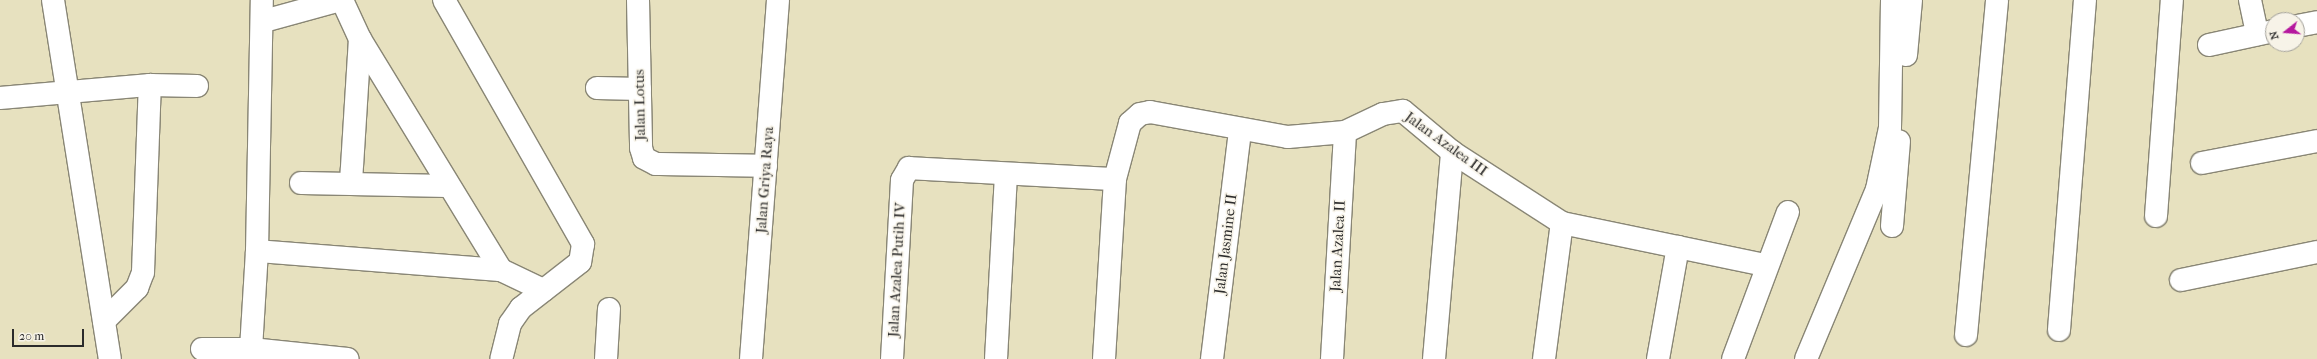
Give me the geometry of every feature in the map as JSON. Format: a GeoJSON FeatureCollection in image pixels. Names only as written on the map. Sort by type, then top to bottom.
{"type":"FeatureCollection","features":[{"type":"Feature","properties":{"kind":"street"},"geometry":{"type":"LineString","coordinates":[[53,0],[110,359]]}},
{"type":"Feature","properties":{"kind":"street"},"geometry":{"type":"LineString","coordinates":[[251,349],[257,251],[263,10],[341,0],[360,39],[448,186],[501,270]]}},
{"type":"Feature","properties":{"kind":"street"},"geometry":{"type":"LineString","coordinates":[[444,0],[580,236],[584,252],[580,262],[543,290],[510,324],[501,359]]}},
{"type":"Feature","properties":{"kind":"street","name":"Jalan Lotus"},"geometry":{"type":"LineString","coordinates":[[638,0],[641,148],[650,161],[766,175]]}},
{"type":"Feature","properties":{"kind":"street","name":"Jalan Griya Raya"},"geometry":{"type":"LineString","coordinates":[[751,359],[763,221],[778,0]]}},
{"type":"Feature","properties":{"kind":"street"},"geometry":{"type":"LineString","coordinates":[[1806,359],[1877,189],[1890,128],[1892,0]]}},
{"type":"Feature","properties":{"kind":"street"},"geometry":{"type":"LineString","coordinates":[[1892,226],[1911,0]]}},
{"type":"Feature","properties":{"kind":"street"},"geometry":{"type":"LineString","coordinates":[[1966,335],[1997,0]]}},
{"type":"Feature","properties":{"kind":"street"},"geometry":{"type":"LineString","coordinates":[[2059,330],[2085,0]]}},
{"type":"Feature","properties":{"kind":"street"},"geometry":{"type":"LineString","coordinates":[[2156,216],[2172,0]]}},
{"type":"Feature","properties":{"kind":"street"},"geometry":{"type":"LineString","coordinates":[[2208,45],[2265,33],[2250,0]]}},
{"type":"Feature","properties":{"kind":"street"},"geometry":{"type":"LineString","coordinates":[[2305,24],[2317,22]]}},
{"type":"Feature","properties":{"kind":"street"},"geometry":{"type":"LineString","coordinates":[[351,182],[360,39]]}},
{"type":"Feature","properties":{"kind":"street"},"geometry":{"type":"LineString","coordinates":[[104,320],[138,288],[143,272],[150,85]]}},
{"type":"Feature","properties":{"kind":"street"},"geometry":{"type":"LineString","coordinates":[[0,98],[150,85],[197,86]]}},
{"type":"Feature","properties":{"kind":"street"},"geometry":{"type":"LineString","coordinates":[[597,88],[640,89]]}},
{"type":"Feature","properties":{"kind":"street","name":"Jalan Azalea III"},"geometry":{"type":"LineString","coordinates":[[1116,179],[1130,123],[1140,114],[1150,112],[1288,138],[1345,132],[1383,114],[1402,111],[1452,152],[1562,223],[1765,265]]}},
{"type":"Feature","properties":{"kind":"street","name":"Jalan Jasmine II"},"geometry":{"type":"LineString","coordinates":[[1212,359],[1240,130]]}},
{"type":"Feature","properties":{"kind":"street","name":"Jalan Azalea II"},"geometry":{"type":"LineString","coordinates":[[1332,359],[1345,132]]}},
{"type":"Feature","properties":{"kind":"street"},"geometry":{"type":"LineString","coordinates":[[2202,163],[2317,141]]}},
{"type":"Feature","properties":{"kind":"street"},"geometry":{"type":"LineString","coordinates":[[1434,359],[1452,152]]}},
{"type":"Feature","properties":{"kind":"street","name":"Jalan Azalea Putih IV"},"geometry":{"type":"LineString","coordinates":[[892,359],[902,180],[905,172],[916,166],[1006,175]]}},
{"type":"Feature","properties":{"kind":"street"},"geometry":{"type":"LineString","coordinates":[[996,359],[1006,175],[1116,179],[1104,359]]}},
{"type":"Feature","properties":{"kind":"street"},"geometry":{"type":"LineString","coordinates":[[301,183],[351,182],[448,186]]}},
{"type":"Feature","properties":{"kind":"street"},"geometry":{"type":"LineString","coordinates":[[1733,359],[1765,265],[1788,212]]}},
{"type":"Feature","properties":{"kind":"street"},"geometry":{"type":"LineString","coordinates":[[1544,359],[1562,223]]}},
{"type":"Feature","properties":{"kind":"street"},"geometry":{"type":"LineString","coordinates":[[1658,359],[1678,248]]}},
{"type":"Feature","properties":{"kind":"street"},"geometry":{"type":"LineString","coordinates":[[257,251],[501,270],[543,290]]}},
{"type":"Feature","properties":{"kind":"street"},"geometry":{"type":"LineString","coordinates":[[2181,280],[2317,252]]}},
{"type":"Feature","properties":{"kind":"street"},"geometry":{"type":"LineString","coordinates":[[606,359],[610,309]]}},
{"type":"Feature","properties":{"kind":"street"},"geometry":{"type":"LineString","coordinates":[[202,349],[251,349],[347,359]]}}]}
